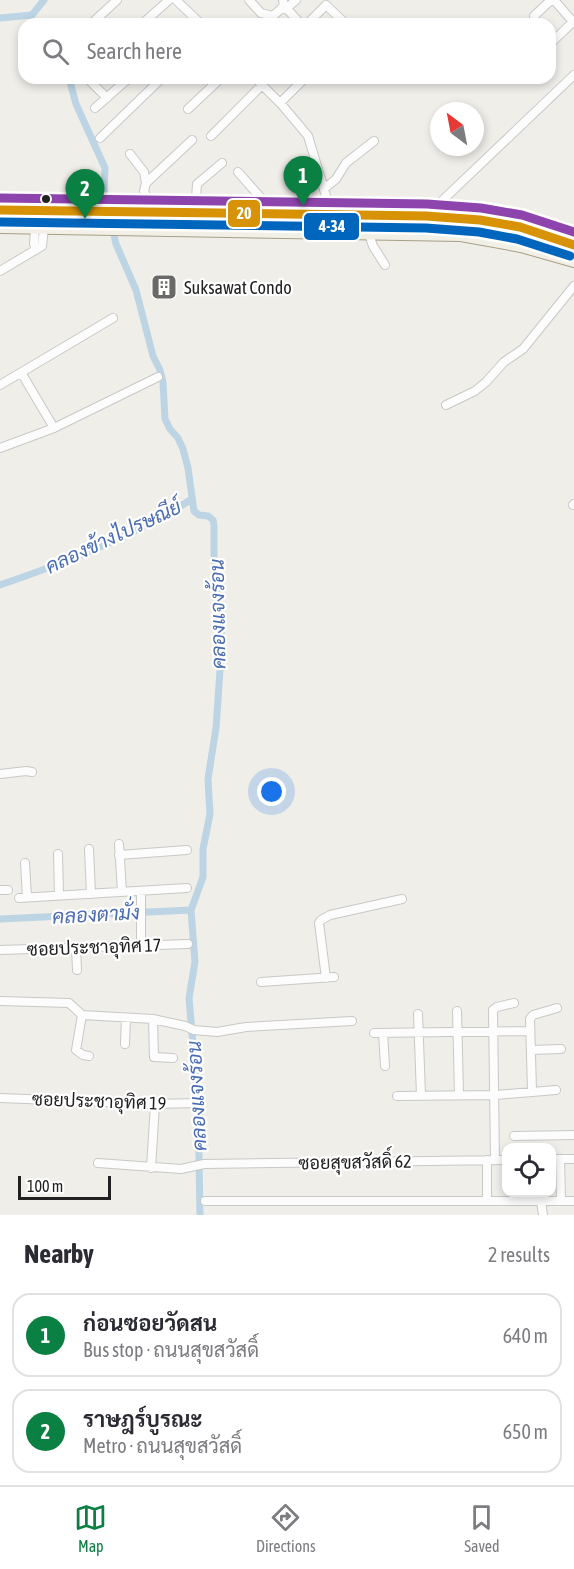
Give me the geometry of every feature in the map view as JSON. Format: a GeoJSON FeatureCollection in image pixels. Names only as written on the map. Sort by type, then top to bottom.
{"type":"FeatureCollection","features":[{"type":"Feature","properties":{"kind":"main road"},"geometry":{"type":"LineString","coordinates":[[0,210],[426,216],[480,220],[520,227],[572,241]]}},
{"type":"Feature","properties":{"kind":"main road"},"geometry":{"type":"LineString","coordinates":[[332,216],[333,234]]}},
{"type":"Feature","properties":{"kind":"main road"},"geometry":{"type":"LineString","coordinates":[[0,227],[461,235],[521,246],[574,261]]}},
{"type":"Feature","properties":{"kind":"street"},"geometry":{"type":"LineString","coordinates":[[98,18],[117,0]]}},
{"type":"Feature","properties":{"kind":"street"},"geometry":{"type":"LineString","coordinates":[[149,18],[169,0]]}},
{"type":"Feature","properties":{"kind":"street"},"geometry":{"type":"LineString","coordinates":[[176,0],[195,18]]}},
{"type":"Feature","properties":{"kind":"street"},"geometry":{"type":"LineString","coordinates":[[249,0],[261,13],[273,16],[284,5],[296,0]]}},
{"type":"Feature","properties":{"kind":"street"},"geometry":{"type":"LineString","coordinates":[[534,16],[553,0],[574,22],[556,38]]}},
{"type":"Feature","properties":{"kind":"street"},"geometry":{"type":"LineString","coordinates":[[313,18],[330,3],[341,18]]}},
{"type":"Feature","properties":{"kind":"street"},"geometry":{"type":"LineString","coordinates":[[284,5],[296,18]]}},
{"type":"Feature","properties":{"kind":"street"},"geometry":{"type":"LineString","coordinates":[[426,216],[574,75]]}},
{"type":"Feature","properties":{"kind":"street"},"geometry":{"type":"LineString","coordinates":[[93,84],[107,98]]}},
{"type":"Feature","properties":{"kind":"street"},"geometry":{"type":"LineString","coordinates":[[95,108],[122,84]]}},
{"type":"Feature","properties":{"kind":"street"},"geometry":{"type":"LineString","coordinates":[[100,138],[156,84]]}},
{"type":"Feature","properties":{"kind":"street"},"geometry":{"type":"LineString","coordinates":[[188,109],[215,84]]}},
{"type":"Feature","properties":{"kind":"street"},"geometry":{"type":"LineString","coordinates":[[280,103],[299,84]]}},
{"type":"Feature","properties":{"kind":"street"},"geometry":{"type":"LineString","coordinates":[[211,136],[262,85],[308,136],[332,216]]}},
{"type":"Feature","properties":{"kind":"street"},"geometry":{"type":"LineString","coordinates":[[146,183],[192,140]]}},
{"type":"Feature","properties":{"kind":"street"},"geometry":{"type":"LineString","coordinates":[[324,189],[336,179],[346,163],[374,141]]}},
{"type":"Feature","properties":{"kind":"street"},"geometry":{"type":"LineString","coordinates":[[130,154],[144,172],[146,183],[144,191],[153,213]]}},
{"type":"Feature","properties":{"kind":"street"},"geometry":{"type":"LineString","coordinates":[[195,214],[197,184],[222,163]]}},
{"type":"Feature","properties":{"kind":"street"},"geometry":{"type":"LineString","coordinates":[[238,172],[276,215]]}},
{"type":"Feature","properties":{"kind":"street"},"geometry":{"type":"LineString","coordinates":[[0,272],[36,250],[43,243],[39,228]]}},
{"type":"Feature","properties":{"kind":"street"},"geometry":{"type":"LineString","coordinates":[[369,234],[373,246],[385,265]]}},
{"type":"Feature","properties":{"kind":"street"},"geometry":{"type":"LineString","coordinates":[[446,405],[475,392],[504,362],[523,349],[574,286]]}},
{"type":"Feature","properties":{"kind":"street"},"geometry":{"type":"LineString","coordinates":[[0,385],[113,318]]}},
{"type":"Feature","properties":{"kind":"street"},"geometry":{"type":"LineString","coordinates":[[21,374],[54,428]]}},
{"type":"Feature","properties":{"kind":"street"},"geometry":{"type":"LineString","coordinates":[[0,448],[54,428],[158,377]]}},
{"type":"Feature","properties":{"kind":"street"},"geometry":{"type":"LineString","coordinates":[[0,774],[32,772]]}},
{"type":"Feature","properties":{"kind":"street"},"geometry":{"type":"LineString","coordinates":[[119,844],[122,892]]}},
{"type":"Feature","properties":{"kind":"street"},"geometry":{"type":"LineString","coordinates":[[89,849],[91,894]]}},
{"type":"Feature","properties":{"kind":"street"},"geometry":{"type":"LineString","coordinates":[[119,855],[187,850]]}},
{"type":"Feature","properties":{"kind":"street"},"geometry":{"type":"LineString","coordinates":[[58,854],[59,895]]}},
{"type":"Feature","properties":{"kind":"street"},"geometry":{"type":"LineString","coordinates":[[25,862],[23,897],[187,888]]}},
{"type":"Feature","properties":{"kind":"street"},"geometry":{"type":"LineString","coordinates":[[141,891],[141,945]]}},
{"type":"Feature","properties":{"kind":"street"},"geometry":{"type":"LineString","coordinates":[[261,982],[330,978],[319,923],[321,920],[330,915],[402,899]]}},
{"type":"Feature","properties":{"kind":"street","name":"ซอยประชาอุทิศ 17"},"geometry":{"type":"LineString","coordinates":[[0,950],[188,944]]}},
{"type":"Feature","properties":{"kind":"street"},"geometry":{"type":"LineString","coordinates":[[76,947],[77,970]]}},
{"type":"Feature","properties":{"kind":"street"},"geometry":{"type":"LineString","coordinates":[[0,1001],[69,1003],[82,1015],[153,1019],[194,1030],[217,1032],[246,1027],[352,1021]]}},
{"type":"Feature","properties":{"kind":"street"},"geometry":{"type":"LineString","coordinates":[[487,1197],[495,1095],[493,1010],[514,1003]]}},
{"type":"Feature","properties":{"kind":"street"},"geometry":{"type":"LineString","coordinates":[[532,1091],[531,1017],[557,1008]]}},
{"type":"Feature","properties":{"kind":"street"},"geometry":{"type":"LineString","coordinates":[[457,1011],[459,1095]]}},
{"type":"Feature","properties":{"kind":"street"},"geometry":{"type":"LineString","coordinates":[[418,1014],[421,1095]]}},
{"type":"Feature","properties":{"kind":"street"},"geometry":{"type":"LineString","coordinates":[[82,1015],[76,1050],[89,1056]]}},
{"type":"Feature","properties":{"kind":"street"},"geometry":{"type":"LineString","coordinates":[[125,1044],[126,1018]]}},
{"type":"Feature","properties":{"kind":"street"},"geometry":{"type":"LineString","coordinates":[[153,1019],[153,1055],[156,1058],[173,1058]]}},
{"type":"Feature","properties":{"kind":"street"},"geometry":{"type":"LineString","coordinates":[[385,1066],[379,1033],[530,1031]]}},
{"type":"Feature","properties":{"kind":"street"},"geometry":{"type":"LineString","coordinates":[[531,1050],[561,1049]]}},
{"type":"Feature","properties":{"kind":"street"},"geometry":{"type":"LineString","coordinates":[[397,1096],[495,1095],[556,1090]]}},
{"type":"Feature","properties":{"kind":"street","name":"ซอยประชาอุทิศ 19"},"geometry":{"type":"LineString","coordinates":[[0,1098],[155,1104],[198,1103]]}},
{"type":"Feature","properties":{"kind":"street"},"geometry":{"type":"LineString","coordinates":[[151,1168],[155,1104]]}},
{"type":"Feature","properties":{"kind":"street"},"geometry":{"type":"LineString","coordinates":[[514,1136],[574,1135]]}},
{"type":"Feature","properties":{"kind":"street"},"geometry":{"type":"LineString","coordinates":[[561,1201],[556,1159],[574,1159]]}},
{"type":"Feature","properties":{"kind":"street","name":"ซอยสุขสวัสดิ์ 62"},"geometry":{"type":"LineString","coordinates":[[98,1164],[181,1169],[204,1164],[502,1160]]}},
{"type":"Feature","properties":{"kind":"street"},"geometry":{"type":"LineString","coordinates":[[205,1201],[574,1201]]}},
{"type":"Feature","properties":{"kind":"street"},"geometry":{"type":"LineString","coordinates":[[541,1201],[543,1215]]}},
{"type":"Feature","properties":{"kind":"waterway","name":"คลองแจงร้อน"},"geometry":{"type":"LineString","coordinates":[[32,15],[44,0]]}},
{"type":"Feature","properties":{"kind":"waterway"},"geometry":{"type":"LineString","coordinates":[[0,18],[32,15]]}},
{"type":"Feature","properties":{"kind":"waterway","name":"คลองแจงร้อน"},"geometry":{"type":"LineString","coordinates":[[71,84],[76,104],[105,168],[104,190],[116,244],[136,290],[153,356],[160,370],[165,419],[183,449],[194,511],[199,515],[208,516],[213,520],[214,526],[214,560],[222,642],[216,728],[208,779],[210,814],[203,849],[203,877],[191,910],[195,962],[189,998],[198,1103],[200,1215]]}},
{"type":"Feature","properties":{"kind":"waterway","name":"คลองข้างไปรษณีย์"},"geometry":{"type":"LineString","coordinates":[[0,585],[99,548],[192,499]]}},
{"type":"Feature","properties":{"kind":"waterway","name":"คลองตามั่ง"},"geometry":{"type":"LineString","coordinates":[[0,919],[191,910]]}},
{"type":"Feature","properties":{"kind":"transit line"},"geometry":{"type":"LineString","coordinates":[[0,198],[427,204],[481,208],[522,215],[574,232]]}},
{"type":"Feature","properties":{"kind":"transit line","name":"20"},"geometry":{"type":"LineString","coordinates":[[0,210],[426,216],[480,220],[520,227],[574,245]]}},
{"type":"Feature","properties":{"kind":"transit line","name":"4-34"},"geometry":{"type":"LineString","coordinates":[[0,222],[426,228],[479,232],[517,239],[570,256]]}},
{"type":"Feature","properties":{"kind":"place","name":"ก่อนซอยวัดสน"},"geometry":{"type":"Point","coordinates":[303,206]}},
{"type":"Feature","properties":{"kind":"place","name":"ราษฎร์บูรณะ"},"geometry":{"type":"Point","coordinates":[85,219]}},
{"type":"Feature","properties":{"kind":"place","name":"Suksawat Condo"},"geometry":{"type":"Point","coordinates":[164,287]}}]}
